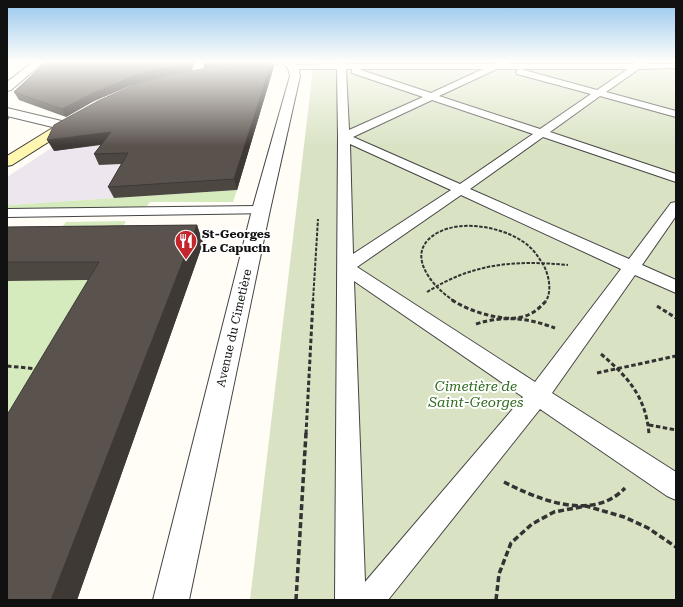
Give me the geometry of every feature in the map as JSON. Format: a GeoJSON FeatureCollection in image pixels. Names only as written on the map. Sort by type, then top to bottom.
{"type":"FeatureCollection","features":[{"type":"Feature","properties":{"kind":"street","name":"Avenue du Cimetière"},"geometry":{"type":"LineString","coordinates":[[171,600],[261,210],[292,89]]}},
{"type":"Feature","properties":{"kind":"street"},"geometry":{"type":"LineString","coordinates":[[7,112],[65,126]]}},
{"type":"Feature","properties":{"kind":"street"},"geometry":{"type":"LineString","coordinates":[[8,160],[84,114]]}},
{"type":"Feature","properties":{"kind":"lane"},"geometry":{"type":"LineString","coordinates":[[345,89],[344,137],[345,267],[350,600]]}},
{"type":"Feature","properties":{"kind":"lane"},"geometry":{"type":"LineString","coordinates":[[413,89],[676,178]]}},
{"type":"Feature","properties":{"kind":"lane"},"geometry":{"type":"LineString","coordinates":[[344,137],[448,89]]}},
{"type":"Feature","properties":{"kind":"lane"},"geometry":{"type":"LineString","coordinates":[[586,89],[676,114]]}},
{"type":"Feature","properties":{"kind":"lane"},"geometry":{"type":"LineString","coordinates":[[345,267],[460,190],[603,89]]}},
{"type":"Feature","properties":{"kind":"lane"},"geometry":{"type":"LineString","coordinates":[[344,137],[460,190],[625,275],[676,287]]}},
{"type":"Feature","properties":{"kind":"lane"},"geometry":{"type":"LineString","coordinates":[[369,600],[538,395],[676,206]]}},
{"type":"Feature","properties":{"kind":"lane"},"geometry":{"type":"LineString","coordinates":[[7,213],[261,210]]}},
{"type":"Feature","properties":{"kind":"lane"},"geometry":{"type":"LineString","coordinates":[[345,267],[676,487]]}},
{"type":"Feature","properties":{"kind":"path"},"geometry":{"type":"LineString","coordinates":[[296,600],[318,218]]}},
{"type":"Feature","properties":{"kind":"path"},"geometry":{"type":"LineString","coordinates":[[472,227],[502,231],[513,235],[533,248],[543,262],[551,282],[547,300],[530,314],[511,317],[478,313],[451,300],[436,286],[426,276],[420,258],[427,240],[446,229],[472,227]]}},
{"type":"Feature","properties":{"kind":"path"},"geometry":{"type":"LineString","coordinates":[[406,307],[436,286],[465,272],[490,265],[516,262],[543,262],[574,267]]}},
{"type":"Feature","properties":{"kind":"path"},"geometry":{"type":"LineString","coordinates":[[625,275],[676,318]]}},
{"type":"Feature","properties":{"kind":"path"},"geometry":{"type":"LineString","coordinates":[[597,373],[676,356]]}},
{"type":"Feature","properties":{"kind":"path"},"geometry":{"type":"LineString","coordinates":[[7,366],[42,369],[38,376]]}},
{"type":"Feature","properties":{"kind":"path"},"geometry":{"type":"LineString","coordinates":[[649,425],[676,430]]}},
{"type":"Feature","properties":{"kind":"path"},"geometry":{"type":"LineString","coordinates":[[496,600],[499,574],[511,543],[532,524],[554,512],[586,506],[624,517],[648,528],[676,547]]}},
{"type":"Feature","properties":{"kind":"shaded area"},"geometry":{"type":"Polygon","coordinates":[[[231,131],[253,135],[237,190],[7,205],[7,177],[56,145],[231,131]]]}},
{"type":"Feature","properties":{"kind":"green space","name":"Cimetière de Saint-Georges"},"geometry":{"type":"Polygon","coordinates":[[[311,89],[676,89],[676,600],[250,600],[311,89]]]}},
{"type":"Feature","properties":{"kind":"green space"},"geometry":{"type":"Polygon","coordinates":[[[237,190],[233,202],[150,202],[147,206],[140,208],[7,209],[8,205],[237,190]]]}},
{"type":"Feature","properties":{"kind":"green space"},"geometry":{"type":"Polygon","coordinates":[[[126,221],[7,491],[7,281],[55,236],[66,222],[126,221]]]}},
{"type":"Feature","properties":{"kind":"building"},"geometry":{"type":"Polygon","coordinates":[[[17,89],[102,89],[62,109],[14,92],[17,89]]]}},
{"type":"Feature","properties":{"kind":"building"},"geometry":{"type":"Polygon","coordinates":[[[124,89],[263,89],[234,179],[108,187],[128,153],[94,154],[111,132],[47,140],[54,125],[98,101],[124,89]]]}},
{"type":"Feature","properties":{"kind":"building"},"geometry":{"type":"Polygon","coordinates":[[[197,225],[51,600],[7,600],[7,415],[99,262],[7,262],[7,227],[197,225]]]}},
{"type":"Feature","properties":{"kind":"place","name":"St-Georges Le Capucin"},"geometry":{"type":"Point","coordinates":[186,260]}}]}
